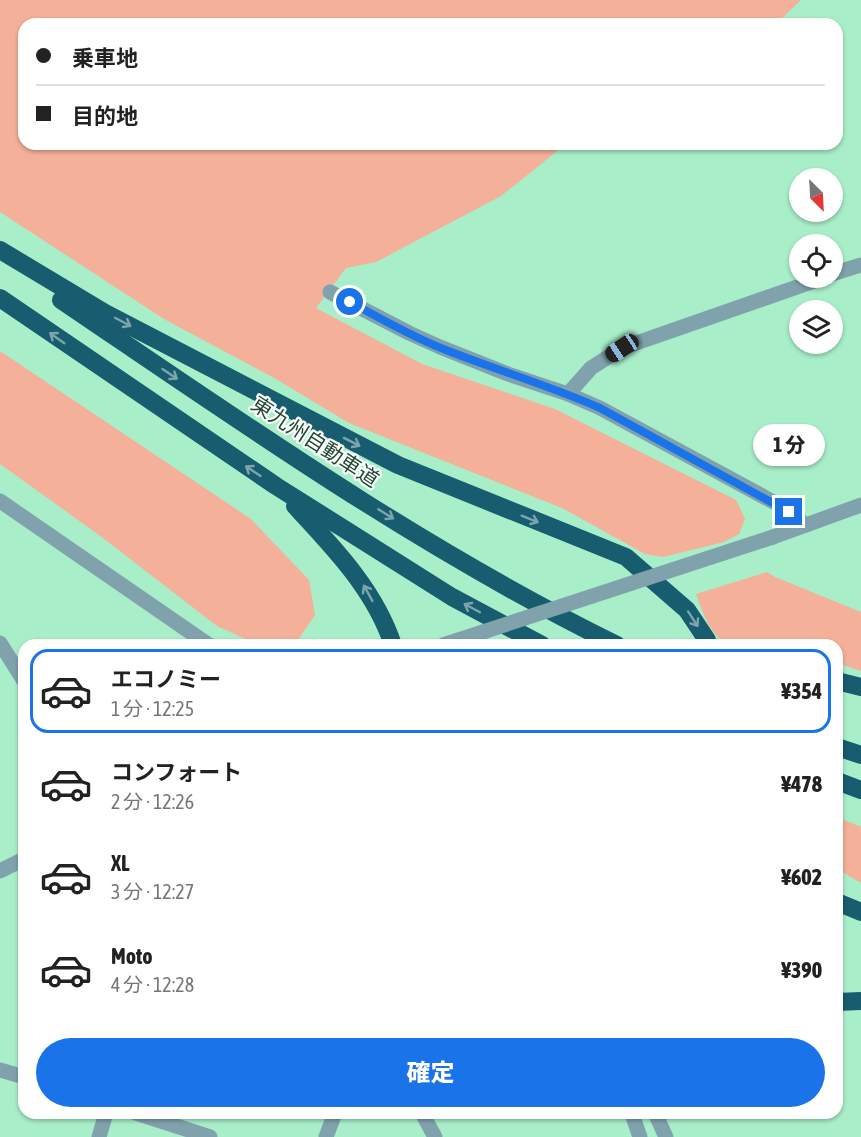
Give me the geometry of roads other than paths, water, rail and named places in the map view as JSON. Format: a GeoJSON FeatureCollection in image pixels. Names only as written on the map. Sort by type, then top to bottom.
{"type":"FeatureCollection","features":[{"type":"Feature","properties":{"kind":"highway"},"geometry":{"type":"LineString","coordinates":[[0,250],[105,313],[398,465],[626,557],[687,610],[706,639]]}},
{"type":"Feature","properties":{"kind":"highway","name":"東九州自動車道"},"geometry":{"type":"LineString","coordinates":[[0,258],[205,397],[429,541],[510,588],[606,639]]}},
{"type":"Feature","properties":{"kind":"highway"},"geometry":{"type":"LineString","coordinates":[[0,298],[276,486],[452,597],[531,639]]}},
{"type":"Feature","properties":{"kind":"highway"},"geometry":{"type":"LineString","coordinates":[[276,486],[361,581],[388,629],[391,639]]}},
{"type":"Feature","properties":{"kind":"highway"},"geometry":{"type":"LineString","coordinates":[[843,682],[861,687]]}},
{"type":"Feature","properties":{"kind":"highway"},"geometry":{"type":"LineString","coordinates":[[843,749],[861,755]]}},
{"type":"Feature","properties":{"kind":"highway"},"geometry":{"type":"LineString","coordinates":[[843,784],[861,790]]}},
{"type":"Feature","properties":{"kind":"highway"},"geometry":{"type":"LineString","coordinates":[[843,904],[861,912]]}},
{"type":"Feature","properties":{"kind":"highway"},"geometry":{"type":"LineString","coordinates":[[843,1002],[861,1001]]}},
{"type":"Feature","properties":{"kind":"street"},"geometry":{"type":"LineString","coordinates":[[843,271],[861,265]]}},
{"type":"Feature","properties":{"kind":"street"},"geometry":{"type":"LineString","coordinates":[[568,394],[591,368],[622,348],[794,288]]}},
{"type":"Feature","properties":{"kind":"street"},"geometry":{"type":"LineString","coordinates":[[330,292],[440,347],[600,408],[779,505],[806,525]]}},
{"type":"Feature","properties":{"kind":"street"},"geometry":{"type":"LineString","coordinates":[[0,501],[200,639]]}},
{"type":"Feature","properties":{"kind":"street"},"geometry":{"type":"LineString","coordinates":[[461,639],[773,537],[861,505]]}},
{"type":"Feature","properties":{"kind":"street"},"geometry":{"type":"LineString","coordinates":[[0,643],[18,672]]}},
{"type":"Feature","properties":{"kind":"street"},"geometry":{"type":"LineString","coordinates":[[0,871],[18,862]]}},
{"type":"Feature","properties":{"kind":"street"},"geometry":{"type":"LineString","coordinates":[[0,1070],[18,1075]]}},
{"type":"Feature","properties":{"kind":"street"},"geometry":{"type":"LineString","coordinates":[[99,1137],[104,1119]]}},
{"type":"Feature","properties":{"kind":"street"},"geometry":{"type":"LineString","coordinates":[[154,1119],[210,1137]]}},
{"type":"Feature","properties":{"kind":"street"},"geometry":{"type":"LineString","coordinates":[[326,1137],[332,1119]]}},
{"type":"Feature","properties":{"kind":"street"},"geometry":{"type":"LineString","coordinates":[[425,1119],[435,1137]]}},
{"type":"Feature","properties":{"kind":"street"},"geometry":{"type":"LineString","coordinates":[[634,1119],[640,1137]]}},
{"type":"Feature","properties":{"kind":"street"},"geometry":{"type":"LineString","coordinates":[[658,1119],[666,1137]]}}]}
